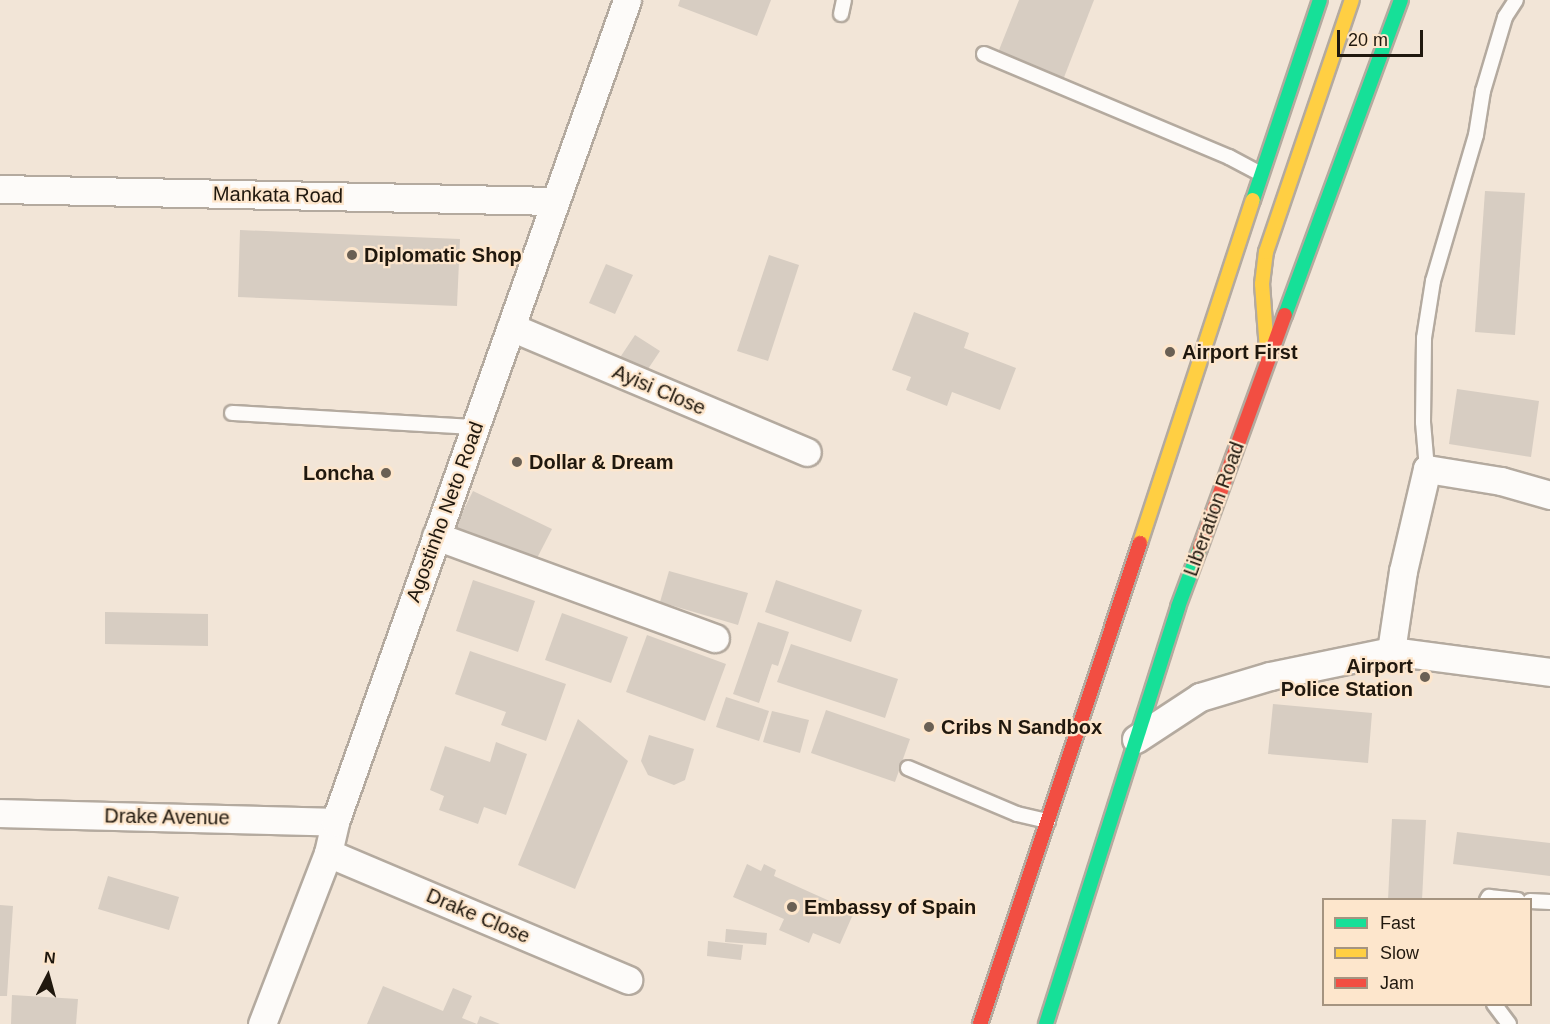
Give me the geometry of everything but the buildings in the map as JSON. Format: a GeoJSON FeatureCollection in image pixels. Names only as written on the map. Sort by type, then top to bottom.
{"type":"FeatureCollection","features":[{"type":"Feature","properties":{"kind":"highway"},"geometry":{"type":"LineString","coordinates":[[980,1024],[1320,0]]}},
{"type":"Feature","properties":{"kind":"highway"},"geometry":{"type":"LineString","coordinates":[[1268,361],[1262,284],[1266,252],[1352,0]]}},
{"type":"Feature","properties":{"kind":"highway","name":"Liberation Road"},"geometry":{"type":"LineString","coordinates":[[1046,1024],[1178,608],[1401,0]]}},
{"type":"Feature","properties":{"kind":"street","name":"Agostinho Neto Road"},"geometry":{"type":"LineString","coordinates":[[262,1024],[328,853],[335,822],[627,0]]}},
{"type":"Feature","properties":{"kind":"street","name":"Mankata Road"},"geometry":{"type":"LineString","coordinates":[[0,189],[555,201]]}},
{"type":"Feature","properties":{"kind":"street","name":"Ayisi Close"},"geometry":{"type":"LineString","coordinates":[[511,327],[807,452]]}},
{"type":"Feature","properties":{"kind":"street"},"geometry":{"type":"LineString","coordinates":[[1391,651],[1403,571],[1427,469],[1501,481],[1550,495]]}},
{"type":"Feature","properties":{"kind":"street"},"geometry":{"type":"LineString","coordinates":[[436,536],[715,638]]}},
{"type":"Feature","properties":{"kind":"street"},"geometry":{"type":"LineString","coordinates":[[1136,739],[1200,697],[1270,676],[1391,651],[1550,672]]}},
{"type":"Feature","properties":{"kind":"street","name":"Drake Avenue"},"geometry":{"type":"LineString","coordinates":[[0,813],[335,822]]}},
{"type":"Feature","properties":{"kind":"street","name":"Drake Close"},"geometry":{"type":"LineString","coordinates":[[328,853],[628,980]]}},
{"type":"Feature","properties":{"kind":"lane"},"geometry":{"type":"LineString","coordinates":[[841,15],[844,0]]}},
{"type":"Feature","properties":{"kind":"lane"},"geometry":{"type":"LineString","coordinates":[[1427,469],[1423,423],[1424,338],[1433,281],[1476,135],[1486,81],[1505,17],[1516,0]]}},
{"type":"Feature","properties":{"kind":"lane"},"geometry":{"type":"LineString","coordinates":[[984,54],[1229,157],[1261,174]]}},
{"type":"Feature","properties":{"kind":"lane"},"geometry":{"type":"LineString","coordinates":[[232,413],[475,427]]}},
{"type":"Feature","properties":{"kind":"lane"},"geometry":{"type":"LineString","coordinates":[[909,768],[1017,814],[1048,821]]}},
{"type":"Feature","properties":{"kind":"lane"},"geometry":{"type":"LineString","coordinates":[[1532,901],[1550,902]]}},
{"type":"Feature","properties":{"kind":"lane"},"geometry":{"type":"LineString","coordinates":[[1495,1006],[1509,1024]]}},
{"type":"Feature","properties":{"kind":"traffic: fast"},"geometry":{"type":"LineString","coordinates":[[1253,200],[1320,0]]}},
{"type":"Feature","properties":{"kind":"traffic: fast"},"geometry":{"type":"LineString","coordinates":[[1285,315],[1401,0]]}},
{"type":"Feature","properties":{"kind":"traffic: fast"},"geometry":{"type":"LineString","coordinates":[[1046,1024],[1178,607],[1200,548]]}},
{"type":"Feature","properties":{"kind":"traffic: slow"},"geometry":{"type":"LineString","coordinates":[[1267,350],[1262,284],[1266,252],[1352,0]]}},
{"type":"Feature","properties":{"kind":"traffic: slow"},"geometry":{"type":"LineString","coordinates":[[1140,543],[1253,200]]}},
{"type":"Feature","properties":{"kind":"traffic: jam"},"geometry":{"type":"LineString","coordinates":[[1200,548],[1285,315]]}},
{"type":"Feature","properties":{"kind":"traffic: jam"},"geometry":{"type":"LineString","coordinates":[[980,1024],[1140,543]]}},
{"type":"Feature","properties":{"kind":"place","name":"Diplomatic Shop"},"geometry":{"type":"Point","coordinates":[352,255]}},
{"type":"Feature","properties":{"kind":"place","name":"Airport First"},"geometry":{"type":"Point","coordinates":[1170,352]}},
{"type":"Feature","properties":{"kind":"place","name":"Dollar & Dream"},"geometry":{"type":"Point","coordinates":[517,462]}},
{"type":"Feature","properties":{"kind":"place","name":"Loncha"},"geometry":{"type":"Point","coordinates":[386,473]}},
{"type":"Feature","properties":{"kind":"place","name":"Airport Police Station"},"geometry":{"type":"Point","coordinates":[1425,677]}},
{"type":"Feature","properties":{"kind":"place","name":"Cribs N Sandbox"},"geometry":{"type":"Point","coordinates":[929,727]}},
{"type":"Feature","properties":{"kind":"place","name":"Embassy of Spain"},"geometry":{"type":"Point","coordinates":[792,907]}}]}
